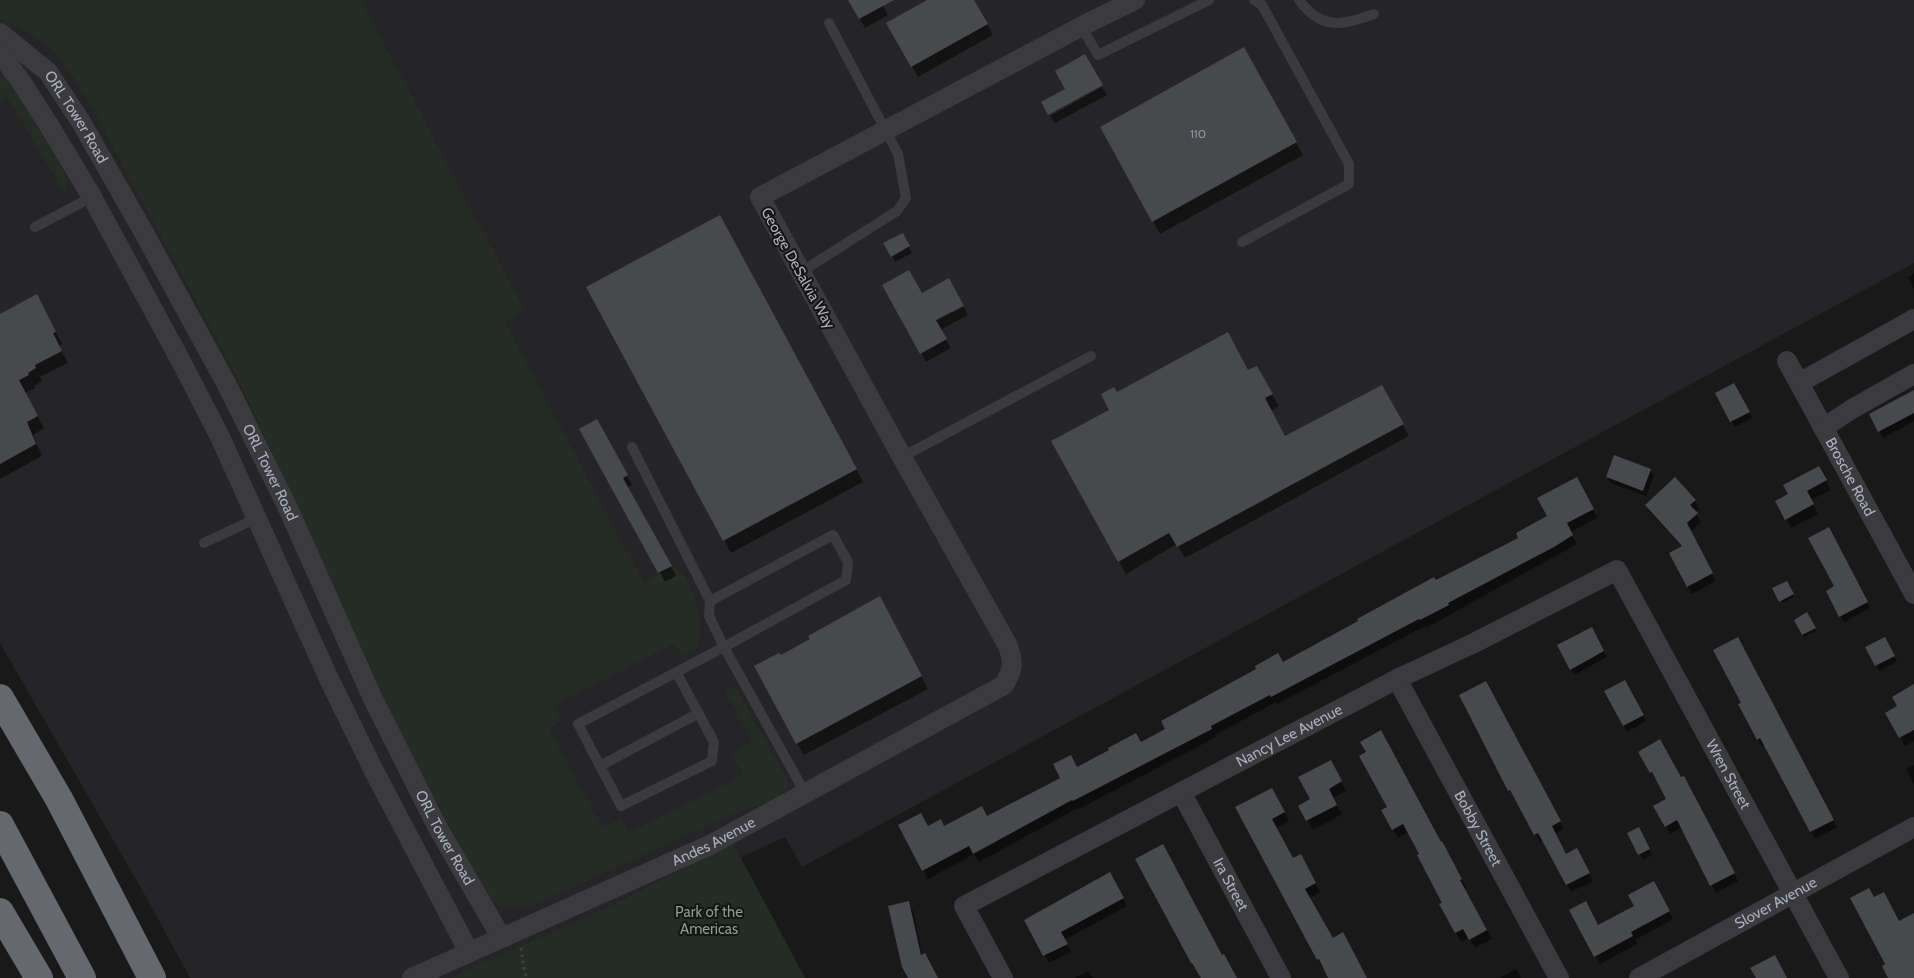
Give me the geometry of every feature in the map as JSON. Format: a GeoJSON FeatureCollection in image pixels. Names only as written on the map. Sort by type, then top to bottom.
{"type":"FeatureCollection","features":[{"type":"Feature","properties":{"kind":"highway"},"geometry":{"type":"LineString","coordinates":[[0,698],[59,799],[152,978]]}},
{"type":"Feature","properties":{"kind":"highway"},"geometry":{"type":"LineString","coordinates":[[0,825],[82,978]]}},
{"type":"Feature","properties":{"kind":"highway"},"geometry":{"type":"LineString","coordinates":[[0,912],[39,978]]}},
{"type":"Feature","properties":{"kind":"street","name":"George DeSalvia Way"},"geometry":{"type":"LineString","coordinates":[[1004,685],[1011,673],[1013,659],[1007,644],[760,197],[1081,26],[1136,0]]}},
{"type":"Feature","properties":{"kind":"street","name":"ORL Tower Road"},"geometry":{"type":"LineString","coordinates":[[0,33],[48,72],[81,122],[116,184],[228,385],[286,504],[374,701],[438,828],[508,934]]}},
{"type":"Feature","properties":{"kind":"street","name":"ORL Tower Road"},"geometry":{"type":"LineString","coordinates":[[0,53],[42,114],[92,197],[187,373],[221,439],[329,679],[370,763],[469,952]]}},
{"type":"Feature","properties":{"kind":"street"},"geometry":{"type":"LineString","coordinates":[[92,197],[116,184]]}},
{"type":"Feature","properties":{"kind":"street"},"geometry":{"type":"LineString","coordinates":[[1799,383],[1914,319]]}},
{"type":"Feature","properties":{"kind":"street","name":"Brosche Road"},"geometry":{"type":"LineString","coordinates":[[1787,361],[1914,594]]}},
{"type":"Feature","properties":{"kind":"street"},"geometry":{"type":"LineString","coordinates":[[1823,428],[1852,409],[1914,374]]}},
{"type":"Feature","properties":{"kind":"street"},"geometry":{"type":"LineString","coordinates":[[256,518],[286,504]]}},
{"type":"Feature","properties":{"kind":"street","name":"Nancy Lee Avenue"},"geometry":{"type":"LineString","coordinates":[[1003,978],[964,906],[1397,679],[1472,644],[1617,570]]}},
{"type":"Feature","properties":{"kind":"street","name":"Wren Street"},"geometry":{"type":"LineString","coordinates":[[1617,570],[1839,978]]}},
{"type":"Feature","properties":{"kind":"street","name":"Bobby Street"},"geometry":{"type":"LineString","coordinates":[[1397,679],[1559,978]]}},
{"type":"Feature","properties":{"kind":"street","name":"Andes Avenue"},"geometry":{"type":"LineString","coordinates":[[412,978],[710,845],[1004,685]]}},
{"type":"Feature","properties":{"kind":"street","name":"Ira Street"},"geometry":{"type":"LineString","coordinates":[[1181,792],[1281,978]]}},
{"type":"Feature","properties":{"kind":"street","name":"Slover Avenue"},"geometry":{"type":"LineString","coordinates":[[1639,978],[1914,827]]}},
{"type":"Feature","properties":{"kind":"lane"},"geometry":{"type":"LineString","coordinates":[[1081,26],[1098,55],[1209,0]]}},
{"type":"Feature","properties":{"kind":"lane"},"geometry":{"type":"LineString","coordinates":[[1242,242],[1348,184],[1349,164],[1262,6],[1254,0]]}},
{"type":"Feature","properties":{"kind":"lane"},"geometry":{"type":"LineString","coordinates":[[1299,0],[1313,16],[1325,22],[1338,24],[1353,22],[1374,14]]}},
{"type":"Feature","properties":{"kind":"lane"},"geometry":{"type":"LineString","coordinates":[[801,272],[897,210],[906,198],[898,154],[829,23]]}},
{"type":"Feature","properties":{"kind":"lane"},"geometry":{"type":"LineString","coordinates":[[35,227],[92,197]]}},
{"type":"Feature","properties":{"kind":"lane"},"geometry":{"type":"LineString","coordinates":[[902,456],[1091,356]]}},
{"type":"Feature","properties":{"kind":"lane"},"geometry":{"type":"LineString","coordinates":[[632,447],[710,601],[710,616],[724,647],[805,794]]}},
{"type":"Feature","properties":{"kind":"lane"},"geometry":{"type":"LineString","coordinates":[[204,543],[256,518]]}},
{"type":"Feature","properties":{"kind":"lane"},"geometry":{"type":"LineString","coordinates":[[676,672],[714,742],[712,760],[621,806],[578,724],[846,580],[848,562],[832,535],[710,601]]}},
{"type":"Feature","properties":{"kind":"lane"},"geometry":{"type":"LineString","coordinates":[[600,766],[699,714]]}},
{"type":"Feature","properties":{"kind":"path"},"geometry":{"type":"LineString","coordinates":[[508,934],[522,950],[524,970],[527,978]]}},
{"type":"Feature","properties":{"kind":"shaded area"},"geometry":{"type":"Polygon","coordinates":[[[0,0],[1914,0],[1914,263],[802,867],[785,837],[479,978],[190,978],[146,897],[0,643],[0,0]]]}},
{"type":"Feature","properties":{"kind":"green space"},"geometry":{"type":"Polygon","coordinates":[[[0,0],[361,0],[525,311],[505,322],[644,584],[672,566],[682,573],[687,580],[698,609],[701,631],[698,648],[681,656],[675,643],[554,706],[562,720],[549,729],[602,828],[621,818],[629,833],[743,775],[731,753],[752,741],[725,690],[732,686],[737,690],[788,781],[787,789],[781,796],[767,803],[736,813],[527,908],[503,907],[492,901],[482,888],[396,723],[237,377],[99,120],[58,56],[35,37],[0,18],[0,0]]]}},
{"type":"Feature","properties":{"kind":"green space"},"geometry":{"type":"Polygon","coordinates":[[[0,63],[65,170],[68,187],[64,193],[8,98],[0,102],[0,63]]]}},
{"type":"Feature","properties":{"kind":"green space","name":"Park of the Americas"},"geometry":{"type":"Polygon","coordinates":[[[733,843],[805,978],[450,978],[619,902],[733,843]]]}},
{"type":"Feature","properties":{"kind":"building"},"geometry":{"type":"Polygon","coordinates":[[[848,0],[894,0],[859,19],[848,0]]]}},
{"type":"Feature","properties":{"kind":"building"},"geometry":{"type":"Polygon","coordinates":[[[927,0],[974,0],[988,24],[911,67],[886,23],[927,0]]]}},
{"type":"Feature","properties":{"kind":"building"},"geometry":{"type":"Polygon","coordinates":[[[1244,47],[1297,142],[1152,222],[1100,127],[1244,47]]]}},
{"type":"Feature","properties":{"kind":"building"},"geometry":{"type":"Polygon","coordinates":[[[1085,54],[1103,85],[1048,115],[1041,102],[1065,89],[1055,71],[1085,54]]]}},
{"type":"Feature","properties":{"kind":"building"},"geometry":{"type":"Polygon","coordinates":[[[720,215],[857,469],[723,541],[586,287],[720,215]]]}},
{"type":"Feature","properties":{"kind":"building"},"geometry":{"type":"Polygon","coordinates":[[[903,233],[910,246],[891,257],[883,243],[903,233]]]}},
{"type":"Feature","properties":{"kind":"building"},"geometry":{"type":"Polygon","coordinates":[[[909,270],[922,293],[949,278],[964,306],[936,320],[947,339],[920,354],[882,285],[909,270]]]}},
{"type":"Feature","properties":{"kind":"building"},"geometry":{"type":"Polygon","coordinates":[[[37,294],[56,332],[53,333],[62,351],[35,365],[36,368],[28,373],[29,375],[19,380],[38,416],[27,422],[36,444],[0,464],[0,314],[37,294]]]}},
{"type":"Feature","properties":{"kind":"building"},"geometry":{"type":"Polygon","coordinates":[[[1228,332],[1248,370],[1257,366],[1273,394],[1265,398],[1285,436],[1382,385],[1404,424],[1177,547],[1169,533],[1118,562],[1051,441],[1109,410],[1101,394],[1114,387],[1117,392],[1228,332]]]}},
{"type":"Feature","properties":{"kind":"building"},"geometry":{"type":"Polygon","coordinates":[[[1734,383],[1750,412],[1730,422],[1715,393],[1734,383]]]}},
{"type":"Feature","properties":{"kind":"building"},"geometry":{"type":"Polygon","coordinates":[[[1914,390],[1914,413],[1878,432],[1869,414],[1914,390]]]}},
{"type":"Feature","properties":{"kind":"building"},"geometry":{"type":"Polygon","coordinates":[[[597,419],[628,475],[623,478],[672,566],[658,573],[579,429],[597,419]]]}},
{"type":"Feature","properties":{"kind":"building"},"geometry":{"type":"Polygon","coordinates":[[[1614,455],[1651,469],[1643,491],[1606,477],[1614,455]]]}},
{"type":"Feature","properties":{"kind":"building"},"geometry":{"type":"Polygon","coordinates":[[[1819,466],[1827,480],[1807,491],[1814,504],[1785,520],[1775,501],[1788,494],[1783,485],[1819,466]]]}},
{"type":"Feature","properties":{"kind":"building"},"geometry":{"type":"Polygon","coordinates":[[[1577,477],[1594,509],[1567,523],[1573,535],[1554,547],[1448,603],[1449,605],[1271,697],[1270,695],[1211,726],[1212,729],[1072,800],[973,854],[969,846],[922,871],[898,825],[921,813],[928,826],[941,819],[944,826],[982,806],[987,816],[1060,778],[1053,764],[1071,755],[1077,767],[1136,733],[1141,742],[1165,729],[1161,721],[1256,669],[1255,666],[1278,653],[1283,662],[1434,577],[1436,580],[1518,538],[1516,533],[1547,516],[1537,498],[1577,477]]]}},
{"type":"Feature","properties":{"kind":"building"},"geometry":{"type":"Polygon","coordinates":[[[1675,477],[1696,500],[1690,505],[1698,513],[1687,523],[1713,573],[1687,587],[1669,553],[1682,546],[1645,505],[1675,477]]]}},
{"type":"Feature","properties":{"kind":"building"},"geometry":{"type":"Polygon","coordinates":[[[1829,527],[1868,602],[1839,617],[1826,591],[1834,586],[1808,538],[1829,527]]]}},
{"type":"Feature","properties":{"kind":"building"},"geometry":{"type":"Polygon","coordinates":[[[1787,581],[1794,594],[1779,602],[1772,588],[1787,581]]]}},
{"type":"Feature","properties":{"kind":"building"},"geometry":{"type":"Polygon","coordinates":[[[880,596],[922,676],[796,744],[754,666],[779,653],[781,655],[810,639],[808,636],[880,596]]]}},
{"type":"Feature","properties":{"kind":"building"},"geometry":{"type":"Polygon","coordinates":[[[1807,612],[1816,628],[1802,635],[1794,620],[1807,612]]]}},
{"type":"Feature","properties":{"kind":"building"},"geometry":{"type":"Polygon","coordinates":[[[1592,627],[1604,651],[1570,670],[1557,645],[1592,627]]]}},
{"type":"Feature","properties":{"kind":"building"},"geometry":{"type":"Polygon","coordinates":[[[1738,637],[1834,820],[1810,832],[1760,738],[1757,740],[1738,704],[1741,703],[1713,650],[1738,637]]]}},
{"type":"Feature","properties":{"kind":"building"},"geometry":{"type":"Polygon","coordinates":[[[1885,637],[1895,656],[1875,666],[1865,647],[1885,637]]]}},
{"type":"Feature","properties":{"kind":"building"},"geometry":{"type":"Polygon","coordinates":[[[1625,680],[1644,715],[1623,726],[1604,691],[1625,680]]]}},
{"type":"Feature","properties":{"kind":"building"},"geometry":{"type":"Polygon","coordinates":[[[1486,681],[1561,821],[1552,826],[1566,854],[1577,848],[1590,873],[1566,885],[1538,833],[1534,835],[1510,790],[1508,791],[1459,695],[1486,681]]]}},
{"type":"Feature","properties":{"kind":"building"},"geometry":{"type":"Polygon","coordinates":[[[1914,684],[1914,730],[1899,738],[1885,713],[1897,706],[1892,697],[1914,684]]]}},
{"type":"Feature","properties":{"kind":"building"},"geometry":{"type":"Polygon","coordinates":[[[1381,730],[1442,841],[1462,879],[1460,880],[1487,930],[1469,940],[1463,929],[1455,933],[1439,904],[1442,903],[1403,824],[1392,830],[1381,810],[1387,807],[1359,756],[1366,752],[1360,742],[1381,730]]]}},
{"type":"Feature","properties":{"kind":"building"},"geometry":{"type":"Polygon","coordinates":[[[1660,739],[1681,777],[1684,776],[1735,873],[1710,886],[1677,820],[1665,827],[1653,806],[1666,799],[1652,772],[1650,773],[1638,752],[1660,739]]]}},
{"type":"Feature","properties":{"kind":"building"},"geometry":{"type":"Polygon","coordinates":[[[1331,760],[1342,781],[1329,789],[1337,805],[1306,821],[1298,806],[1310,799],[1298,777],[1331,760]]]}},
{"type":"Feature","properties":{"kind":"building"},"geometry":{"type":"Polygon","coordinates":[[[1272,788],[1285,812],[1272,819],[1293,858],[1301,854],[1316,883],[1305,889],[1333,938],[1343,932],[1367,978],[1328,978],[1235,807],[1272,788]]]}},
{"type":"Feature","properties":{"kind":"building"},"geometry":{"type":"Polygon","coordinates":[[[1639,827],[1650,849],[1638,855],[1627,833],[1639,827]]]}},
{"type":"Feature","properties":{"kind":"building"},"geometry":{"type":"Polygon","coordinates":[[[1163,844],[1222,955],[1224,954],[1237,978],[1201,978],[1191,963],[1135,859],[1163,844]]]}},
{"type":"Feature","properties":{"kind":"building"},"geometry":{"type":"Polygon","coordinates":[[[1110,872],[1124,898],[1061,932],[1068,944],[1043,956],[1024,920],[1110,872]]]}},
{"type":"Feature","properties":{"kind":"building"},"geometry":{"type":"Polygon","coordinates":[[[1654,881],[1670,911],[1631,932],[1633,936],[1594,957],[1569,910],[1586,901],[1598,925],[1634,906],[1628,895],[1654,881]]]}},
{"type":"Feature","properties":{"kind":"building"},"geometry":{"type":"Polygon","coordinates":[[[1869,888],[1874,897],[1884,892],[1899,921],[1914,913],[1914,978],[1888,978],[1882,966],[1885,964],[1850,898],[1869,888]]]}},
{"type":"Feature","properties":{"kind":"building"},"geometry":{"type":"Polygon","coordinates":[[[909,901],[921,955],[925,953],[938,978],[908,978],[902,967],[888,906],[909,901]]]}},
{"type":"Feature","properties":{"kind":"building"},"geometry":{"type":"Polygon","coordinates":[[[1775,955],[1787,978],[1756,978],[1750,968],[1775,955]]]}}]}
